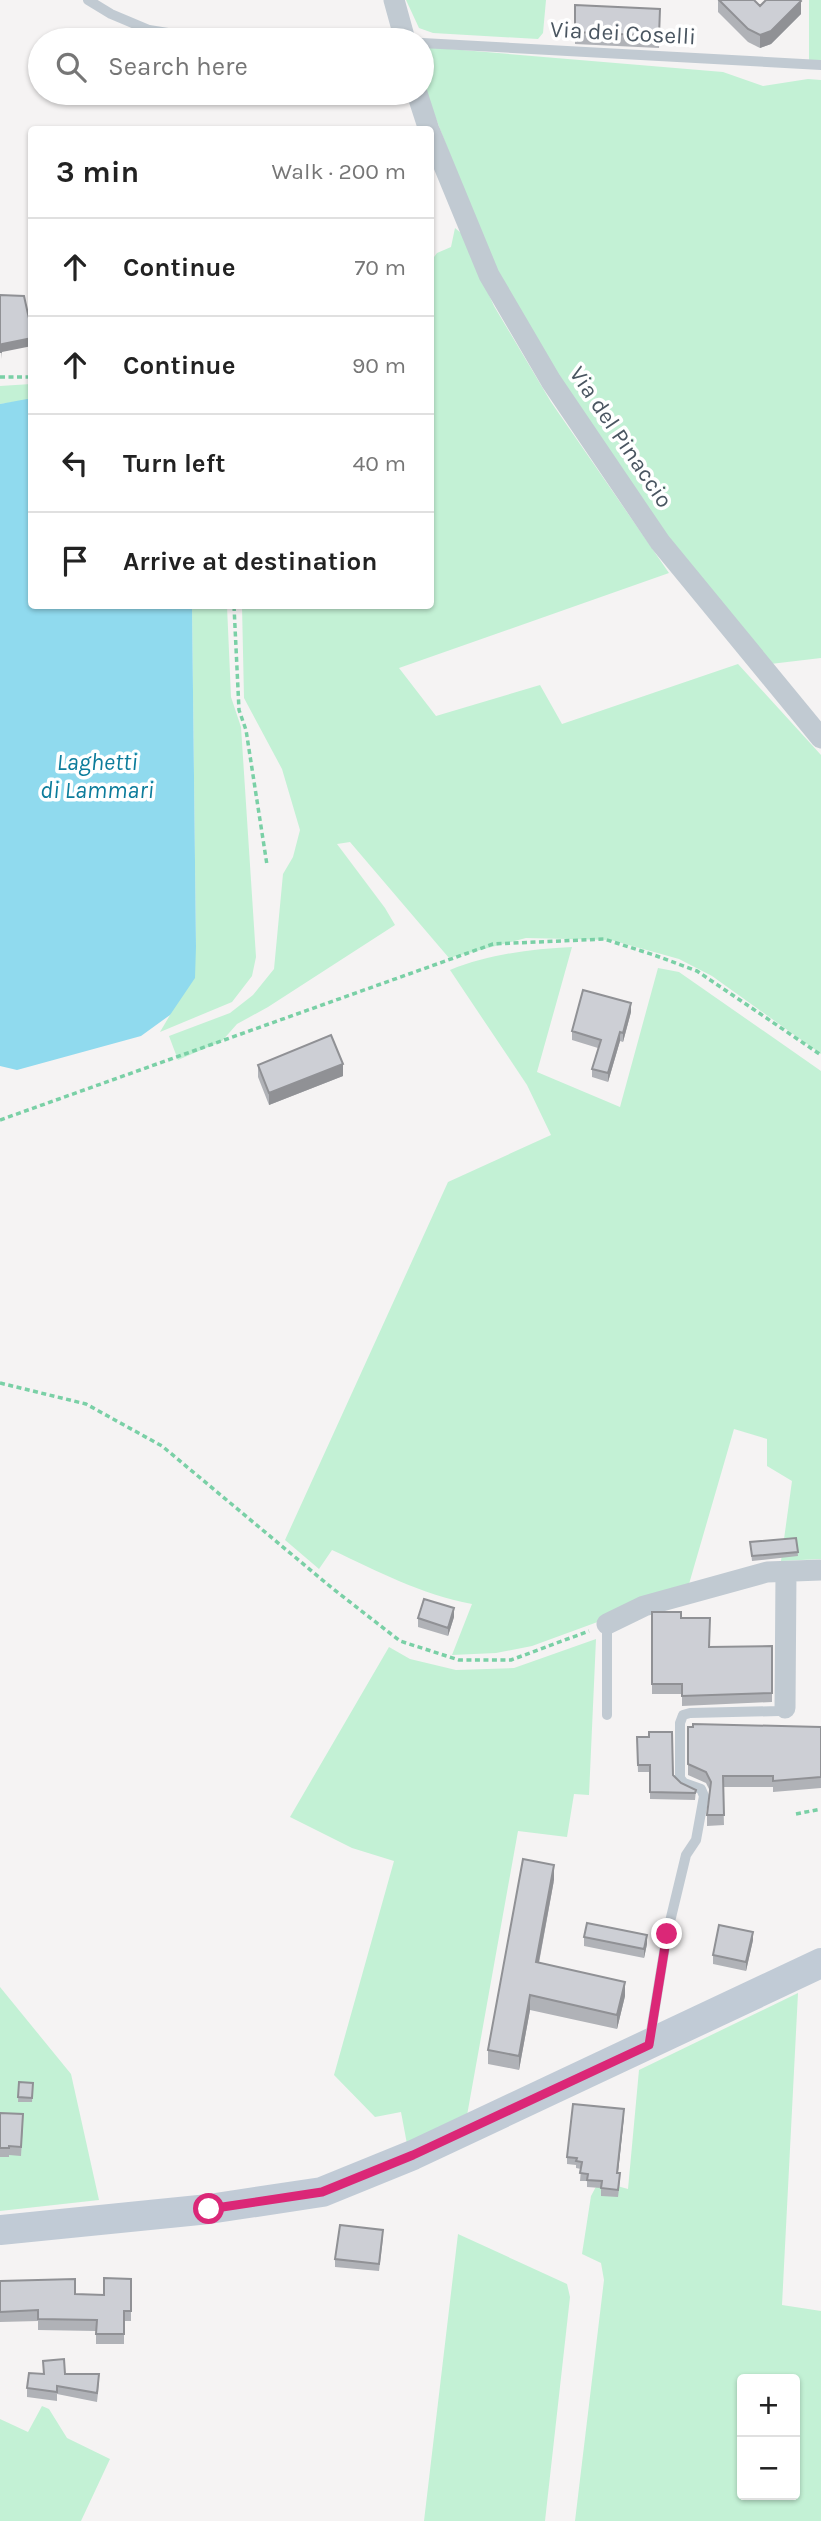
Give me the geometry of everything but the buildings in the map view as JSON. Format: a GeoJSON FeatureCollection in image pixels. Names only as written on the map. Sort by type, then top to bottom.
{"type":"FeatureCollection","features":[{"type":"Feature","properties":{"kind":"street"},"geometry":{"type":"LineString","coordinates":[[394,0],[402,28]]}},
{"type":"Feature","properties":{"kind":"street","name":"Via del Pinaccio"},"geometry":{"type":"LineString","coordinates":[[421,105],[428,126]]}},
{"type":"Feature","properties":{"kind":"street","name":"Via del Pinaccio"},"geometry":{"type":"LineString","coordinates":[[434,141],[489,275],[551,381],[660,542],[821,738]]}},
{"type":"Feature","properties":{"kind":"street"},"geometry":{"type":"LineString","coordinates":[[607,1624],[644,1606],[766,1572],[821,1570]]}},
{"type":"Feature","properties":{"kind":"street"},"geometry":{"type":"LineString","coordinates":[[785,1708],[786,1572]]}},
{"type":"Feature","properties":{"kind":"street"},"geometry":{"type":"LineString","coordinates":[[0,2230],[209,2209],[322,2192],[413,2155],[821,1963]]}},
{"type":"Feature","properties":{"kind":"lane"},"geometry":{"type":"LineString","coordinates":[[88,0],[111,14],[144,28]]}},
{"type":"Feature","properties":{"kind":"lane","name":"Via dei Coselli"},"geometry":{"type":"LineString","coordinates":[[434,44],[821,65]]}},
{"type":"Feature","properties":{"kind":"lane"},"geometry":{"type":"LineString","coordinates":[[607,1624],[607,1714]]}},
{"type":"Feature","properties":{"kind":"lane"},"geometry":{"type":"LineString","coordinates":[[649,2045],[667,1934],[686,1855],[696,1840],[704,1796],[701,1789],[684,1783],[680,1778],[680,1723],[683,1715],[779,1711],[785,1708]]}},
{"type":"Feature","properties":{"kind":"path"},"geometry":{"type":"LineString","coordinates":[[0,377],[28,377]]}},
{"type":"Feature","properties":{"kind":"path"},"geometry":{"type":"LineString","coordinates":[[234,609],[239,710],[246,730],[267,865]]}},
{"type":"Feature","properties":{"kind":"path"},"geometry":{"type":"LineString","coordinates":[[0,1120],[493,944],[604,939],[654,955],[697,971],[821,1055]]}},
{"type":"Feature","properties":{"kind":"path"},"geometry":{"type":"LineString","coordinates":[[0,1384],[86,1404],[162,1446],[400,1641],[459,1660],[511,1660],[607,1624]]}},
{"type":"Feature","properties":{"kind":"path"},"geometry":{"type":"LineString","coordinates":[[796,1814],[821,1810]]}},
{"type":"Feature","properties":{"kind":"green space"},"geometry":{"type":"Polygon","coordinates":[[[406,0],[546,0],[543,33],[538,39],[434,33],[434,28],[419,28],[406,0]]]}},
{"type":"Feature","properties":{"kind":"green space"},"geometry":{"type":"Polygon","coordinates":[[[809,0],[821,0],[821,62],[809,62],[809,0]]]}},
{"type":"Feature","properties":{"kind":"green space"},"geometry":{"type":"Polygon","coordinates":[[[434,48],[723,72],[763,86],[808,79],[821,80],[821,658],[762,665],[645,508],[500,285],[431,105],[434,105],[434,48]]]}},
{"type":"Feature","properties":{"kind":"green space"},"geometry":{"type":"Polygon","coordinates":[[[455,228],[461,233],[494,306],[551,402],[669,573],[399,668],[436,716],[540,685],[562,724],[738,664],[821,755],[821,1054],[712,976],[679,959],[611,940],[526,938],[449,958],[350,842],[337,844],[395,925],[237,1024],[222,1041],[178,1060],[169,1036],[230,1013],[253,995],[274,969],[283,874],[293,857],[300,830],[282,769],[244,698],[242,609],[434,609],[434,257],[451,247],[455,228]]]}},
{"type":"Feature","properties":{"kind":"green space"},"geometry":{"type":"Polygon","coordinates":[[[28,384],[28,400],[0,404],[0,386],[28,384]]]}},
{"type":"Feature","properties":{"kind":"green space"},"geometry":{"type":"Polygon","coordinates":[[[192,609],[227,609],[231,697],[241,727],[256,957],[252,976],[232,1002],[160,1032],[170,1015],[196,946],[192,609]]]}},
{"type":"Feature","properties":{"kind":"green space"},"geometry":{"type":"Polygon","coordinates":[[[572,947],[537,1072],[620,1107],[658,968],[679,972],[821,1071],[821,1559],[781,1561],[792,1481],[767,1466],[767,1439],[734,1429],[689,1584],[532,1646],[496,1653],[452,1655],[472,1604],[417,1588],[332,1550],[319,1569],[285,1540],[448,1182],[551,1135],[527,1085],[450,970],[510,953],[572,947]]]}},
{"type":"Feature","properties":{"kind":"green space"},"geometry":{"type":"Polygon","coordinates":[[[596,1639],[589,1795],[574,1794],[567,1837],[518,1831],[466,2121],[407,2144],[401,2112],[375,2117],[334,2075],[394,1861],[352,1848],[290,1817],[389,1647],[410,1659],[456,1670],[514,1668],[596,1639]]]}},
{"type":"Feature","properties":{"kind":"green space"},"geometry":{"type":"Polygon","coordinates":[[[0,1987],[71,2074],[99,2200],[0,2211],[0,1987]]]}},
{"type":"Feature","properties":{"kind":"green space"},"geometry":{"type":"Polygon","coordinates":[[[798,1993],[782,2305],[821,2311],[821,2521],[575,2521],[604,2280],[601,2263],[582,2254],[591,2196],[599,2181],[628,2189],[639,2070],[798,1993]]]}},
{"type":"Feature","properties":{"kind":"green space"},"geometry":{"type":"Polygon","coordinates":[[[458,2234],[567,2284],[570,2297],[545,2521],[424,2521],[458,2234]]]}},
{"type":"Feature","properties":{"kind":"green space"},"geometry":{"type":"Polygon","coordinates":[[[42,2406],[49,2409],[67,2438],[110,2459],[81,2521],[0,2521],[0,2419],[28,2432],[42,2406]]]}},
{"type":"Feature","properties":{"kind":"water","name":"Laghetti di Lammari"},"geometry":{"type":"Polygon","coordinates":[[[28,399],[28,609],[192,609],[195,978],[170,1015],[141,1036],[17,1070],[0,1066],[0,404],[28,399]]]}},
{"type":"Feature","properties":{"kind":"route"},"geometry":{"type":"LineString","coordinates":[[209,2209],[322,2192],[413,2155],[649,2045],[667,1934]]}}]}
